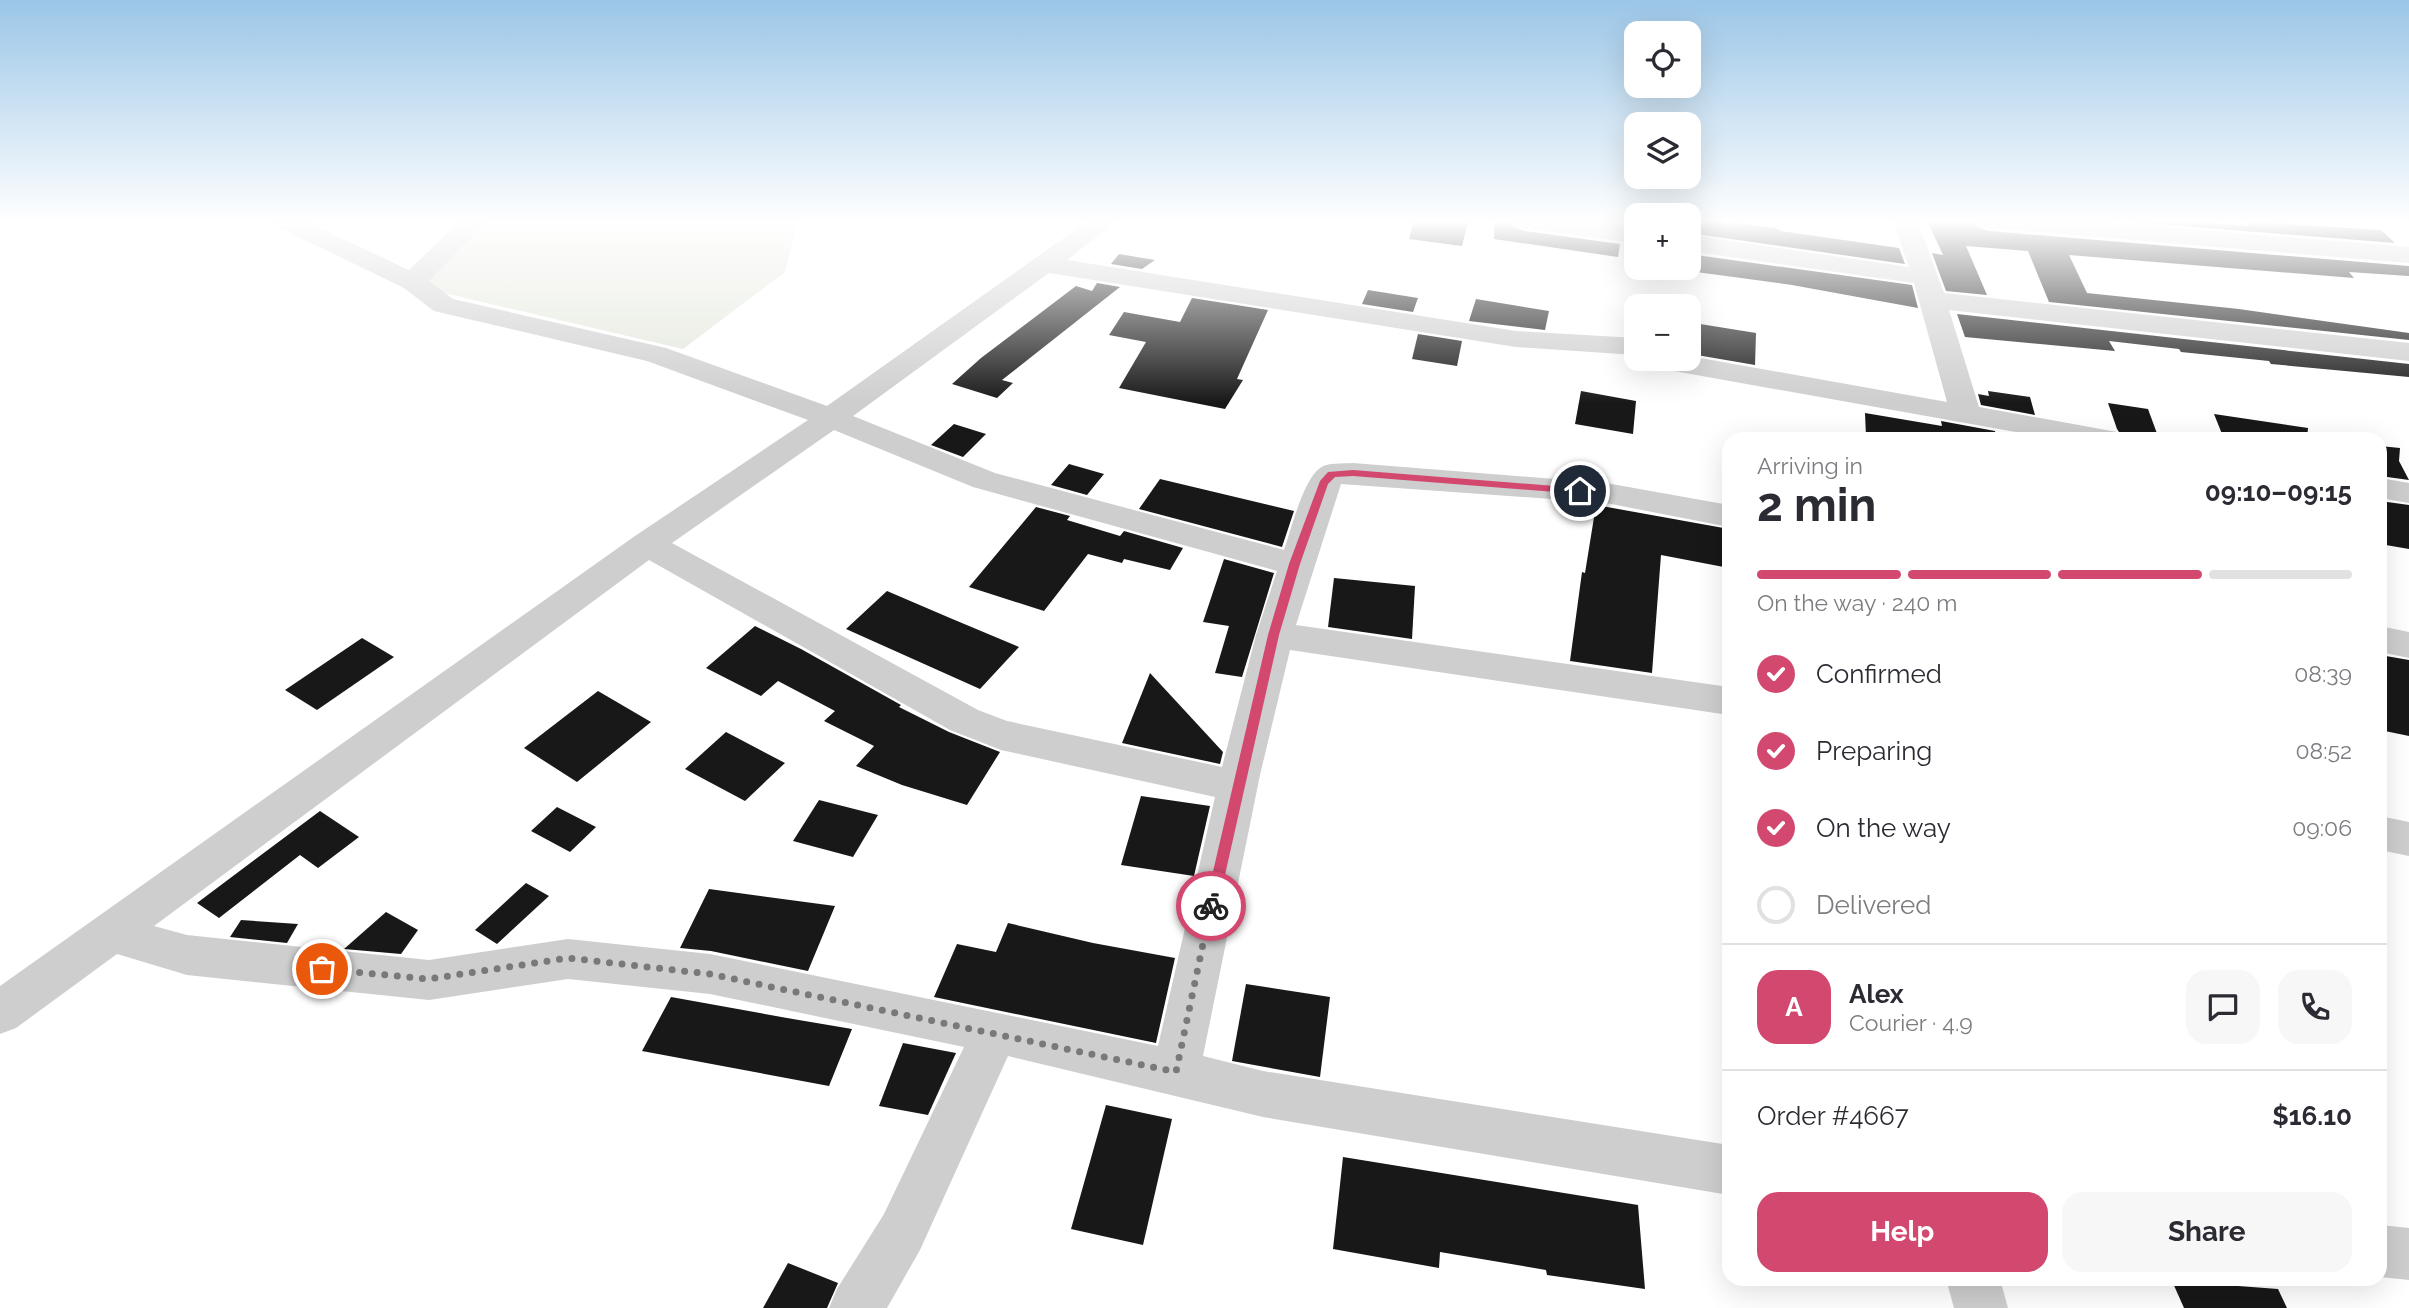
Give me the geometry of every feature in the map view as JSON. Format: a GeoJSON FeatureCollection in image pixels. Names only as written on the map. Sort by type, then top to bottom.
{"type":"FeatureCollection","features":[{"type":"Feature","properties":{"kind":"street"},"geometry":{"type":"LineString","coordinates":[[0,1013],[108,932],[647,544],[831,418],[1020,281]]}},
{"type":"Feature","properties":{"kind":"street"},"geometry":{"type":"LineString","coordinates":[[1151,281],[1516,339],[1624,345]]}},
{"type":"Feature","properties":{"kind":"street"},"geometry":{"type":"LineString","coordinates":[[1892,281],[2409,352]]}},
{"type":"Feature","properties":{"kind":"street"},"geometry":{"type":"LineString","coordinates":[[1927,281],[1966,414]]}},
{"type":"Feature","properties":{"kind":"street"},"geometry":{"type":"LineString","coordinates":[[413,282],[444,305],[656,354],[831,418],[995,483],[1294,564]]}},
{"type":"Feature","properties":{"kind":"street"},"geometry":{"type":"LineString","coordinates":[[1701,367],[2067,432]]}},
{"type":"Feature","properties":{"kind":"street"},"geometry":{"type":"LineString","coordinates":[[1176,1072],[1237,786],[1274,635],[1294,564],[1324,483],[1332,474],[1353,473],[1606,493],[1722,515]]}},
{"type":"Feature","properties":{"kind":"street"},"geometry":{"type":"LineString","coordinates":[[2387,489],[2409,493]]}},
{"type":"Feature","properties":{"kind":"street"},"geometry":{"type":"LineString","coordinates":[[647,544],[964,720],[1002,735],[1237,786]]}},
{"type":"Feature","properties":{"kind":"street"},"geometry":{"type":"LineString","coordinates":[[1274,635],[1722,700]]}},
{"type":"Feature","properties":{"kind":"street"},"geometry":{"type":"LineString","coordinates":[[2387,640],[2409,645]]}},
{"type":"Feature","properties":{"kind":"street"},"geometry":{"type":"LineString","coordinates":[[2387,834],[2409,839]]}},
{"type":"Feature","properties":{"kind":"street"},"geometry":{"type":"LineString","coordinates":[[108,932],[187,955],[429,979],[568,958],[710,974],[996,1032],[1263,1094],[1722,1169]]}},
{"type":"Feature","properties":{"kind":"street"},"geometry":{"type":"LineString","coordinates":[[856,1308],[902,1232],[996,1032]]}},
{"type":"Feature","properties":{"kind":"street"},"geometry":{"type":"LineString","coordinates":[[2387,1252],[2409,1254]]}},
{"type":"Feature","properties":{"kind":"street"},"geometry":{"type":"LineString","coordinates":[[1975,1286],[1981,1308]]}},
{"type":"Feature","properties":{"kind":"shaded area"},"geometry":{"type":"Polygon","coordinates":[[[430,281],[773,281],[683,349],[436,291],[430,281]]]}},
{"type":"Feature","properties":{"kind":"building"},"geometry":{"type":"Polygon","coordinates":[[[1763,281],[1884,281],[1912,285],[1918,308],[1763,281]]]}},
{"type":"Feature","properties":{"kind":"building"},"geometry":{"type":"Polygon","coordinates":[[[1942,281],[1981,281],[1987,295],[1946,291],[1942,281]]]}},
{"type":"Feature","properties":{"kind":"building"},"geometry":{"type":"Polygon","coordinates":[[[2040,281],[2081,281],[2087,293],[2239,309],[2409,333],[2409,340],[2049,302],[2040,281]]]}},
{"type":"Feature","properties":{"kind":"building"},"geometry":{"type":"Polygon","coordinates":[[[1097,283],[1120,287],[1002,380],[1013,383],[997,398],[952,384],[981,358],[1076,286],[1092,291],[1097,283]]]}},
{"type":"Feature","properties":{"kind":"building"},"geometry":{"type":"Polygon","coordinates":[[[1368,290],[1418,298],[1413,312],[1362,304],[1368,290]]]}},
{"type":"Feature","properties":{"kind":"building"},"geometry":{"type":"Polygon","coordinates":[[[1192,298],[1268,310],[1237,379],[1243,380],[1225,409],[1119,388],[1146,342],[1109,335],[1124,312],[1180,322],[1192,298]]]}},
{"type":"Feature","properties":{"kind":"building"},"geometry":{"type":"Polygon","coordinates":[[[1476,299],[1549,311],[1545,330],[1469,321],[1476,299]]]}},
{"type":"Feature","properties":{"kind":"building"},"geometry":{"type":"Polygon","coordinates":[[[1957,314],[2409,364],[2409,377],[2271,364],[2269,361],[2109,341],[2115,351],[1965,337],[1957,314]]]}},
{"type":"Feature","properties":{"kind":"building"},"geometry":{"type":"Polygon","coordinates":[[[1701,324],[1756,333],[1755,365],[1701,356],[1701,324]]]}},
{"type":"Feature","properties":{"kind":"building"},"geometry":{"type":"Polygon","coordinates":[[[1418,334],[1462,341],[1457,366],[1412,359],[1418,334]]]}},
{"type":"Feature","properties":{"kind":"building"},"geometry":{"type":"Polygon","coordinates":[[[1581,391],[1636,401],[1633,434],[1575,424],[1581,391]]]}},
{"type":"Feature","properties":{"kind":"building"},"geometry":{"type":"Polygon","coordinates":[[[1988,391],[2030,397],[2035,415],[1981,405],[1978,394],[1989,396],[1988,391]]]}},
{"type":"Feature","properties":{"kind":"building"},"geometry":{"type":"Polygon","coordinates":[[[2108,403],[2148,409],[2156,432],[2119,432],[2108,403]]]}},
{"type":"Feature","properties":{"kind":"building"},"geometry":{"type":"Polygon","coordinates":[[[1865,413],[1942,426],[1941,421],[1995,432],[1866,432],[1865,413]]]}},
{"type":"Feature","properties":{"kind":"building"},"geometry":{"type":"Polygon","coordinates":[[[2214,414],[2308,428],[2308,432],[2221,432],[2214,414]]]}},
{"type":"Feature","properties":{"kind":"building"},"geometry":{"type":"Polygon","coordinates":[[[954,424],[986,434],[963,457],[931,445],[954,424]]]}},
{"type":"Feature","properties":{"kind":"building"},"geometry":{"type":"Polygon","coordinates":[[[2387,447],[2400,448],[2399,461],[2409,480],[2387,477],[2387,447]]]}},
{"type":"Feature","properties":{"kind":"building"},"geometry":{"type":"Polygon","coordinates":[[[1069,464],[1104,474],[1087,495],[1051,485],[1069,464]]]}},
{"type":"Feature","properties":{"kind":"building"},"geometry":{"type":"Polygon","coordinates":[[[1160,479],[1294,511],[1282,547],[1139,509],[1160,479]]]}},
{"type":"Feature","properties":{"kind":"building"},"geometry":{"type":"Polygon","coordinates":[[[2387,502],[2409,505],[2409,549],[2387,545],[2387,502]]]}},
{"type":"Feature","properties":{"kind":"building"},"geometry":{"type":"Polygon","coordinates":[[[1596,505],[1722,528],[1722,567],[1661,555],[1652,673],[1570,661],[1582,572],[1585,573],[1596,505]]]}},
{"type":"Feature","properties":{"kind":"building"},"geometry":{"type":"Polygon","coordinates":[[[1036,507],[1070,516],[1067,520],[1120,536],[1124,531],[1183,548],[1170,570],[1124,559],[1122,563],[1088,554],[1044,611],[969,587],[1036,507]]]}},
{"type":"Feature","properties":{"kind":"building"},"geometry":{"type":"Polygon","coordinates":[[[1224,559],[1274,573],[1242,677],[1215,673],[1229,626],[1203,622],[1224,559]]]}},
{"type":"Feature","properties":{"kind":"building"},"geometry":{"type":"Polygon","coordinates":[[[1334,578],[1415,586],[1412,639],[1328,627],[1334,578]]]}},
{"type":"Feature","properties":{"kind":"building"},"geometry":{"type":"Polygon","coordinates":[[[887,591],[1019,647],[980,689],[846,629],[887,591]]]}},
{"type":"Feature","properties":{"kind":"building"},"geometry":{"type":"Polygon","coordinates":[[[755,626],[901,705],[899,707],[949,732],[1000,752],[967,805],[902,785],[856,766],[874,746],[824,721],[835,711],[778,681],[761,696],[706,668],[755,626]]]}},
{"type":"Feature","properties":{"kind":"building"},"geometry":{"type":"Polygon","coordinates":[[[362,638],[394,657],[317,710],[285,690],[362,638]]]}},
{"type":"Feature","properties":{"kind":"building"},"geometry":{"type":"Polygon","coordinates":[[[2387,656],[2409,660],[2409,736],[2387,731],[2387,656]]]}},
{"type":"Feature","properties":{"kind":"building"},"geometry":{"type":"Polygon","coordinates":[[[1150,673],[1223,752],[1220,764],[1122,743],[1150,673]]]}},
{"type":"Feature","properties":{"kind":"building"},"geometry":{"type":"Polygon","coordinates":[[[598,691],[651,722],[577,782],[524,748],[598,691]]]}},
{"type":"Feature","properties":{"kind":"building"},"geometry":{"type":"Polygon","coordinates":[[[726,732],[785,763],[745,801],[685,769],[726,732]]]}},
{"type":"Feature","properties":{"kind":"building"},"geometry":{"type":"Polygon","coordinates":[[[1141,796],[1210,806],[1194,876],[1121,865],[1141,796]]]}},
{"type":"Feature","properties":{"kind":"building"},"geometry":{"type":"Polygon","coordinates":[[[819,800],[878,815],[853,857],[793,841],[819,800]]]}},
{"type":"Feature","properties":{"kind":"building"},"geometry":{"type":"Polygon","coordinates":[[[557,807],[596,827],[570,852],[531,831],[557,807]]]}},
{"type":"Feature","properties":{"kind":"building"},"geometry":{"type":"Polygon","coordinates":[[[320,811],[359,837],[318,868],[300,855],[219,918],[197,903],[320,811]]]}},
{"type":"Feature","properties":{"kind":"building"},"geometry":{"type":"Polygon","coordinates":[[[526,883],[549,896],[497,944],[475,930],[526,883]]]}},
{"type":"Feature","properties":{"kind":"building"},"geometry":{"type":"Polygon","coordinates":[[[709,889],[835,906],[808,971],[711,951],[680,948],[709,889]]]}},
{"type":"Feature","properties":{"kind":"building"},"geometry":{"type":"Polygon","coordinates":[[[386,912],[418,930],[401,954],[344,949],[386,912]]]}},
{"type":"Feature","properties":{"kind":"building"},"geometry":{"type":"Polygon","coordinates":[[[241,920],[298,924],[287,943],[230,937],[241,920]]]}},
{"type":"Feature","properties":{"kind":"building"},"geometry":{"type":"Polygon","coordinates":[[[1008,923],[1093,943],[1175,958],[1156,1043],[934,997],[957,944],[996,952],[1008,923]]]}},
{"type":"Feature","properties":{"kind":"building"},"geometry":{"type":"Polygon","coordinates":[[[1246,984],[1330,997],[1320,1077],[1232,1061],[1246,984]]]}},
{"type":"Feature","properties":{"kind":"building"},"geometry":{"type":"Polygon","coordinates":[[[671,997],[852,1029],[829,1086],[642,1051],[671,997]]]}},
{"type":"Feature","properties":{"kind":"building"},"geometry":{"type":"Polygon","coordinates":[[[903,1043],[956,1053],[928,1115],[879,1106],[903,1043]]]}},
{"type":"Feature","properties":{"kind":"building"},"geometry":{"type":"Polygon","coordinates":[[[1106,1105],[1172,1119],[1143,1245],[1071,1229],[1106,1105]]]}},
{"type":"Feature","properties":{"kind":"building"},"geometry":{"type":"Polygon","coordinates":[[[1343,1157],[1638,1205],[1645,1289],[1547,1275],[1546,1270],[1440,1252],[1439,1268],[1333,1249],[1343,1157]]]}},
{"type":"Feature","properties":{"kind":"building"},"geometry":{"type":"Polygon","coordinates":[[[788,1263],[838,1283],[827,1308],[763,1308],[788,1263]]]}},
{"type":"Feature","properties":{"kind":"building"},"geometry":{"type":"Polygon","coordinates":[[[2174,1286],[2278,1289],[2287,1308],[2184,1308],[2174,1286]]]}},
{"type":"Feature","properties":{"kind":"way so far"},"geometry":{"type":"LineString","coordinates":[[322,969],[429,979],[568,958],[710,974],[1176,1072],[1211,906]]}},
{"type":"Feature","properties":{"kind":"route"},"geometry":{"type":"LineString","coordinates":[[1211,906],[1274,635],[1294,564],[1324,483],[1332,474],[1353,473],[1580,491]]}}]}
